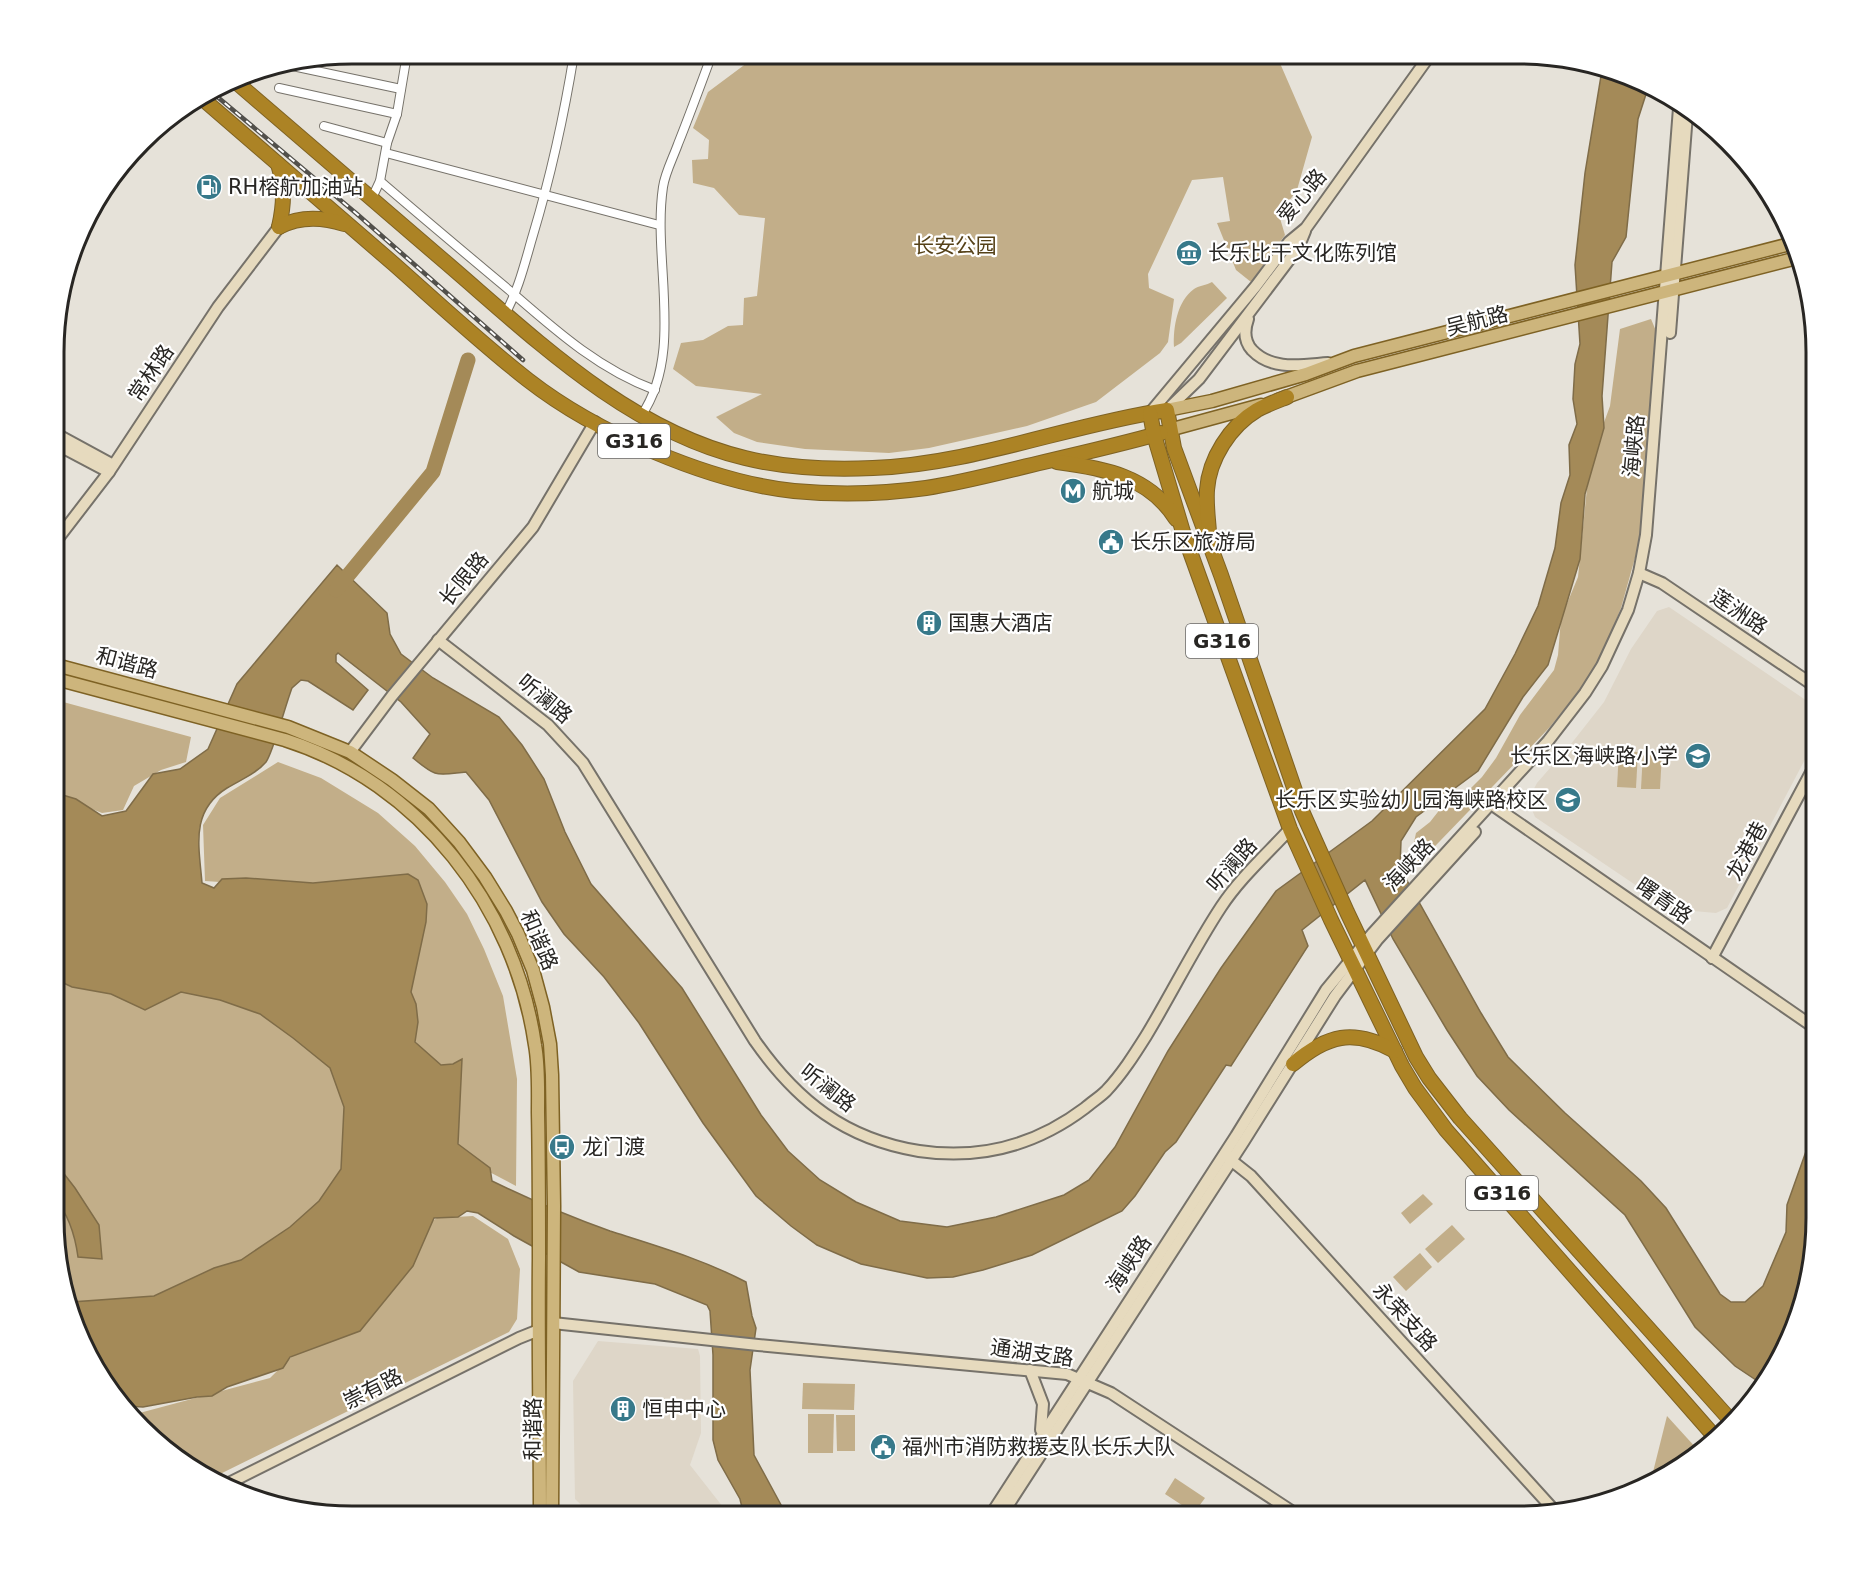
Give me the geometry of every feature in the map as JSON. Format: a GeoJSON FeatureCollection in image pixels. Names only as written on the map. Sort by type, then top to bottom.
{"type":"FeatureCollection","features":[{"type":"Feature","properties":{"kind":"highway","name":"G316"},"geometry":{"type":"LineString","coordinates":[[241,86],[505,314],[603,393],[641,416],[705,446],[744,458],[789,466],[830,469],[875,468],[963,457],[1167,410],[1169,430],[1298,801],[1347,912],[1416,1057],[1460,1118],[1726,1416]]}},
{"type":"Feature","properties":{"kind":"highway","name":"G316"},"geometry":{"type":"LineString","coordinates":[[208,104],[530,381],[595,423],[668,456],[708,471],[758,485],[797,491],[885,492],[927,488],[1099,449],[1169,430]]}},
{"type":"Feature","properties":{"kind":"highway"},"geometry":{"type":"LineString","coordinates":[[278,164],[282,176],[284,199],[279,227]]}},
{"type":"Feature","properties":{"kind":"highway"},"geometry":{"type":"LineString","coordinates":[[279,227],[312,218],[350,227]]}},
{"type":"Feature","properties":{"kind":"highway"},"geometry":{"type":"LineString","coordinates":[[1211,552],[1207,491],[1213,463],[1224,443],[1245,418],[1287,397]]}},
{"type":"Feature","properties":{"kind":"highway","name":"G316"},"geometry":{"type":"LineString","coordinates":[[1150,413],[1154,435],[1184,531],[1290,829],[1331,920],[1415,1088],[1446,1130],[1709,1432]]}},
{"type":"Feature","properties":{"kind":"highway"},"geometry":{"type":"LineString","coordinates":[[1091,427],[1100,430],[1102,435],[1099,449]]}},
{"type":"Feature","properties":{"kind":"highway"},"geometry":{"type":"LineString","coordinates":[[1046,461],[1099,467],[1125,476],[1160,500],[1184,531]]}},
{"type":"Feature","properties":{"kind":"highway"},"geometry":{"type":"LineString","coordinates":[[1293,1064],[1307,1052],[1337,1038],[1367,1039],[1395,1051]]}},
{"type":"Feature","properties":{"kind":"main road","name":"吴航路"},"geometry":{"type":"LineString","coordinates":[[1167,410],[1242,392],[1306,374],[1334,363],[1570,300],[1785,245]]}},
{"type":"Feature","properties":{"kind":"main road","name":"吴航路"},"geometry":{"type":"LineString","coordinates":[[1169,430],[1287,397],[1357,371],[1790,260]]}},
{"type":"Feature","properties":{"kind":"main road"},"geometry":{"type":"LineString","coordinates":[[1242,392],[1236,400],[1240,407],[1247,409]]}},
{"type":"Feature","properties":{"kind":"main road","name":"和谐路"},"geometry":{"type":"LineString","coordinates":[[64,667],[288,727],[350,752],[392,780],[429,809],[459,842],[485,877],[518,934],[533,970],[550,1044],[554,1206],[552,1506]]}},
{"type":"Feature","properties":{"kind":"main road","name":"和谐路"},"geometry":{"type":"LineString","coordinates":[[64,681],[285,740],[338,762],[382,790],[437,837],[461,865],[493,914],[516,966],[536,1047],[540,1506]]}},
{"type":"Feature","properties":{"kind":"street"},"geometry":{"type":"LineString","coordinates":[[372,198],[380,182],[387,143],[397,114],[405,64]]}},
{"type":"Feature","properties":{"kind":"street"},"geometry":{"type":"LineString","coordinates":[[505,314],[515,296],[545,195],[564,116],[572,64]]}},
{"type":"Feature","properties":{"kind":"street"},"geometry":{"type":"LineString","coordinates":[[641,416],[652,401],[665,335],[659,225],[663,185],[708,64]]}},
{"type":"Feature","properties":{"kind":"street","name":"爱心路"},"geometry":{"type":"LineString","coordinates":[[1150,413],[1256,286],[1289,242],[1306,228],[1424,64]]}},
{"type":"Feature","properties":{"kind":"street"},"geometry":{"type":"LineString","coordinates":[[305,69],[401,89]]}},
{"type":"Feature","properties":{"kind":"street"},"geometry":{"type":"LineString","coordinates":[[279,88],[397,114]]}},
{"type":"Feature","properties":{"kind":"street","name":"海峡路"},"geometry":{"type":"LineString","coordinates":[[1006,1506],[1083,1380],[1228,1157],[1293,1064],[1353,965],[1382,928],[1494,806],[1548,741],[1585,693],[1602,666],[1642,574],[1670,291],[1679,114]]}},
{"type":"Feature","properties":{"kind":"street","name":"海峡路"},"geometry":{"type":"LineString","coordinates":[[1670,275],[1686,119]]}},
{"type":"Feature","properties":{"kind":"street"},"geometry":{"type":"LineString","coordinates":[[324,126],[387,143]]}},
{"type":"Feature","properties":{"kind":"street"},"geometry":{"type":"LineString","coordinates":[[386,153],[659,225]]}},
{"type":"Feature","properties":{"kind":"street"},"geometry":{"type":"LineString","coordinates":[[380,182],[539,317],[598,362],[655,390]]}},
{"type":"Feature","properties":{"kind":"street","name":"常林路"},"geometry":{"type":"LineString","coordinates":[[64,530],[111,468],[218,308],[279,227]]}},
{"type":"Feature","properties":{"kind":"street"},"geometry":{"type":"LineString","coordinates":[[1167,410],[1199,379],[1298,248],[1306,228]]}},
{"type":"Feature","properties":{"kind":"street"},"geometry":{"type":"LineString","coordinates":[[1250,312],[1245,325],[1245,335],[1249,346],[1261,359],[1285,365],[1334,363]]}},
{"type":"Feature","properties":{"kind":"street","name":"长限路"},"geometry":{"type":"LineString","coordinates":[[350,752],[392,696],[533,527],[595,423]]}},
{"type":"Feature","properties":{"kind":"street"},"geometry":{"type":"LineString","coordinates":[[64,439],[111,468]]}},
{"type":"Feature","properties":{"kind":"street"},"geometry":{"type":"LineString","coordinates":[[64,447],[111,468]]}},
{"type":"Feature","properties":{"kind":"street","name":"莲洲路"},"geometry":{"type":"LineString","coordinates":[[1642,574],[1662,583],[1806,680]]}},
{"type":"Feature","properties":{"kind":"street","name":"听澜路"},"geometry":{"type":"LineString","coordinates":[[438,640],[548,725],[568,744],[583,763],[755,1041],[784,1079],[819,1112],[873,1139],[896,1146],[952,1154],[1002,1149],[1022,1143],[1059,1126],[1105,1092],[1136,1051],[1226,900],[1290,829]]}},
{"type":"Feature","properties":{"kind":"street","name":"龙港巷"},"geometry":{"type":"LineString","coordinates":[[1713,958],[1806,782]]}},
{"type":"Feature","properties":{"kind":"street","name":"曙青路"},"geometry":{"type":"LineString","coordinates":[[1494,806],[1806,1022]]}},
{"type":"Feature","properties":{"kind":"street","name":"海峡路"},"geometry":{"type":"LineString","coordinates":[[1228,1157],[1326,990],[1353,965]]}},
{"type":"Feature","properties":{"kind":"street","name":"永荣支路"},"geometry":{"type":"LineString","coordinates":[[1228,1157],[1251,1176],[1548,1504]]}},
{"type":"Feature","properties":{"kind":"street","name":"通湖支路"},"geometry":{"type":"LineString","coordinates":[[553,1320],[706,1340],[1067,1374],[1112,1394],[1284,1506]]}},
{"type":"Feature","properties":{"kind":"street","name":"崇有路"},"geometry":{"type":"LineString","coordinates":[[234,1480],[539,1330]]}},
{"type":"Feature","properties":{"kind":"street"},"geometry":{"type":"LineString","coordinates":[[1030,1370],[1043,1404],[1040,1438]]}},
{"type":"Feature","properties":{"kind":"street","name":"海峡路"},"geometry":{"type":"LineString","coordinates":[[996,1506],[1040,1438],[1083,1380]]}},
{"type":"Feature","properties":{"kind":"shaded area"},"geometry":{"type":"Polygon","coordinates":[[[1601,77],[1646,95],[1638,119],[1626,237],[1612,262],[1602,396],[1604,428],[1585,494],[1580,559],[1548,665],[1523,697],[1478,771],[1416,817],[1401,841],[1400,868],[1508,1057],[1565,1113],[1641,1181],[1666,1208],[1720,1294],[1731,1302],[1745,1302],[1763,1286],[1786,1232],[1787,1205],[1806,1151],[1805,1236],[1796,1292],[1785,1326],[1755,1380],[1735,1366],[1695,1327],[1625,1215],[1509,1110],[1477,1076],[1393,939],[1365,880],[1302,930],[1308,946],[1231,1066],[1226,1065],[1176,1142],[1165,1152],[1122,1211],[1032,1255],[953,1277],[927,1278],[861,1264],[817,1245],[756,1196],[703,1123],[639,1023],[604,977],[564,934],[542,902],[489,800],[466,772],[437,774],[413,758],[430,734],[401,702],[338,653],[336,662],[368,690],[353,710],[308,681],[301,680],[292,688],[266,762],[215,797],[207,807],[202,818],[199,843],[202,883],[214,888],[222,879],[246,878],[313,883],[408,874],[418,880],[427,904],[426,922],[411,992],[416,1004],[418,1022],[415,1042],[441,1065],[453,1064],[462,1059],[458,1144],[490,1168],[492,1181],[506,1188],[580,1220],[696,1260],[746,1282],[756,1328],[750,1370],[754,1455],[782,1506],[742,1506],[718,1460],[713,1440],[713,1355],[710,1311],[707,1305],[655,1284],[579,1272],[478,1213],[467,1211],[458,1217],[434,1218],[413,1266],[360,1331],[290,1357],[283,1368],[227,1387],[212,1396],[143,1407],[136,1407],[124,1393],[94,1345],[77,1302],[154,1296],[214,1268],[241,1260],[290,1227],[319,1201],[341,1169],[344,1107],[330,1068],[260,1014],[220,1000],[181,992],[145,1010],[111,994],[72,987],[64,983],[64,795],[76,799],[102,816],[126,811],[153,774],[180,769],[208,749],[237,684],[337,565],[387,613],[390,634],[401,654],[433,678],[499,717],[522,745],[544,779],[565,832],[591,884],[682,988],[761,1115],[788,1151],[820,1180],[856,1202],[900,1221],[947,1227],[996,1217],[1064,1195],[1089,1180],[1115,1147],[1168,1051],[1221,968],[1276,891],[1372,821],[1485,709],[1538,606],[1555,548],[1561,503],[1570,475],[1569,445],[1577,424],[1573,399],[1575,364],[1580,344],[1575,265],[1585,173],[1601,77]]]}},
{"type":"Feature","properties":{"kind":"shaded area","name":"长乐区海峡路小学"},"geometry":{"type":"Polygon","coordinates":[[[1669,607],[1806,700],[1806,757],[1727,908],[1716,913],[1671,909],[1535,817],[1528,800],[1537,783],[1604,702],[1631,649],[1657,611],[1669,607]]]}},
{"type":"Feature","properties":{"kind":"shaded area"},"geometry":{"type":"Polygon","coordinates":[[[64,1174],[99,1225],[102,1259],[78,1257],[71,1226],[64,1212],[64,1174]]]}},
{"type":"Feature","properties":{"kind":"shaded area"},"geometry":{"type":"Polygon","coordinates":[[[598,1341],[698,1349],[701,1433],[690,1465],[722,1506],[582,1506],[575,1499],[573,1381],[598,1341]]]}},
{"type":"Feature","properties":{"kind":"green space","name":"长安公园"},"geometry":{"type":"Polygon","coordinates":[[[746,64],[1280,64],[1312,137],[1297,190],[1279,215],[1285,235],[1251,282],[1236,270],[1217,223],[1230,221],[1223,177],[1192,180],[1148,274],[1149,288],[1174,299],[1168,342],[1160,353],[1096,402],[1027,426],[929,448],[889,453],[805,449],[757,442],[734,433],[716,417],[762,394],[696,386],[673,369],[681,343],[703,340],[728,326],[743,325],[744,298],[757,296],[765,218],[739,215],[714,188],[693,183],[692,160],[708,159],[709,140],[693,128],[708,92],[746,64]]]}},
{"type":"Feature","properties":{"kind":"green space"},"geometry":{"type":"Polygon","coordinates":[[[1212,282],[1227,298],[1181,343],[1174,347],[1175,323],[1184,300],[1194,289],[1212,282]]]}},
{"type":"Feature","properties":{"kind":"green space"},"geometry":{"type":"Polygon","coordinates":[[[1651,319],[1656,331],[1652,430],[1640,540],[1621,608],[1595,671],[1549,728],[1413,869],[1411,856],[1416,833],[1430,822],[1441,808],[1466,793],[1482,777],[1496,758],[1520,715],[1554,670],[1558,655],[1561,618],[1578,577],[1587,488],[1598,439],[1610,406],[1620,329],[1651,319]]]}},
{"type":"Feature","properties":{"kind":"green space"},"geometry":{"type":"Polygon","coordinates":[[[64,702],[191,737],[186,762],[161,770],[134,786],[123,810],[102,813],[64,798],[64,702]]]}},
{"type":"Feature","properties":{"kind":"green space"},"geometry":{"type":"Polygon","coordinates":[[[1619,751],[1638,752],[1636,788],[1617,787],[1619,751]]]}},
{"type":"Feature","properties":{"kind":"green space"},"geometry":{"type":"Polygon","coordinates":[[[1643,752],[1662,753],[1660,789],[1641,789],[1643,752]]]}},
{"type":"Feature","properties":{"kind":"green space"},"geometry":{"type":"Polygon","coordinates":[[[278,762],[321,778],[378,813],[415,846],[445,882],[467,914],[503,996],[517,1079],[516,1186],[459,1156],[456,1090],[411,1036],[249,884],[205,881],[203,825],[220,798],[278,762]]]}},
{"type":"Feature","properties":{"kind":"green space"},"geometry":{"type":"Polygon","coordinates":[[[64,965],[240,985],[335,1042],[360,1161],[260,1275],[84,1323],[74,1292],[65,1236],[64,965]]]}},
{"type":"Feature","properties":{"kind":"green space"},"geometry":{"type":"Polygon","coordinates":[[[1423,1194],[1433,1204],[1410,1224],[1401,1213],[1423,1194]]]}},
{"type":"Feature","properties":{"kind":"green space"},"geometry":{"type":"Polygon","coordinates":[[[473,1216],[508,1239],[520,1269],[517,1319],[509,1332],[221,1474],[177,1446],[141,1413],[270,1378],[424,1226],[437,1218],[473,1216]]]}},
{"type":"Feature","properties":{"kind":"green space"},"geometry":{"type":"Polygon","coordinates":[[[1452,1225],[1465,1239],[1438,1263],[1425,1249],[1452,1225]]]}},
{"type":"Feature","properties":{"kind":"green space"},"geometry":{"type":"Polygon","coordinates":[[[1420,1253],[1432,1267],[1406,1291],[1393,1277],[1420,1253]]]}},
{"type":"Feature","properties":{"kind":"green space"},"geometry":{"type":"Polygon","coordinates":[[[803,1383],[855,1384],[854,1410],[802,1409],[803,1383]]]}},
{"type":"Feature","properties":{"kind":"green space"},"geometry":{"type":"Polygon","coordinates":[[[808,1414],[834,1414],[833,1453],[808,1453],[808,1414]]]}},
{"type":"Feature","properties":{"kind":"green space"},"geometry":{"type":"Polygon","coordinates":[[[836,1415],[855,1415],[855,1451],[837,1451],[836,1415]]]}},
{"type":"Feature","properties":{"kind":"green space"},"geometry":{"type":"Polygon","coordinates":[[[1667,1416],[1694,1445],[1653,1471],[1667,1416]]]}},
{"type":"Feature","properties":{"kind":"green space"},"geometry":{"type":"Polygon","coordinates":[[[1175,1478],[1205,1498],[1199,1506],[1183,1506],[1165,1494],[1175,1478]]]}},
{"type":"Feature","properties":{"kind":"waterway"},"geometry":{"type":"LineString","coordinates":[[336,590],[433,472],[468,360]]}},
{"type":"Feature","properties":{"kind":"railway"},"geometry":{"type":"LineString","coordinates":[[218,98],[357,214],[523,360]]}},
{"type":"Feature","properties":{"kind":"place","name":"RH榕航加油站"},"geometry":{"type":"Point","coordinates":[209,187]}},
{"type":"Feature","properties":{"kind":"place","name":"长乐比干文化陈列馆"},"geometry":{"type":"Point","coordinates":[1189,253]}},
{"type":"Feature","properties":{"kind":"place","name":"航城"},"geometry":{"type":"Point","coordinates":[1073,491]}},
{"type":"Feature","properties":{"kind":"place","name":"长乐区旅游局"},"geometry":{"type":"Point","coordinates":[1111,542]}},
{"type":"Feature","properties":{"kind":"place","name":"国惠大酒店"},"geometry":{"type":"Point","coordinates":[929,623]}},
{"type":"Feature","properties":{"kind":"place","name":"长乐区海峡路小学"},"geometry":{"type":"Point","coordinates":[1698,756]}},
{"type":"Feature","properties":{"kind":"place","name":"长乐区实验幼儿园海峡路校区"},"geometry":{"type":"Point","coordinates":[1568,800]}},
{"type":"Feature","properties":{"kind":"place","name":"龙门渡"},"geometry":{"type":"Point","coordinates":[562,1147]}},
{"type":"Feature","properties":{"kind":"place","name":"恒申中心"},"geometry":{"type":"Point","coordinates":[623,1409]}},
{"type":"Feature","properties":{"kind":"place","name":"福州市消防救援支队长乐大队"},"geometry":{"type":"Point","coordinates":[883,1447]}}]}
